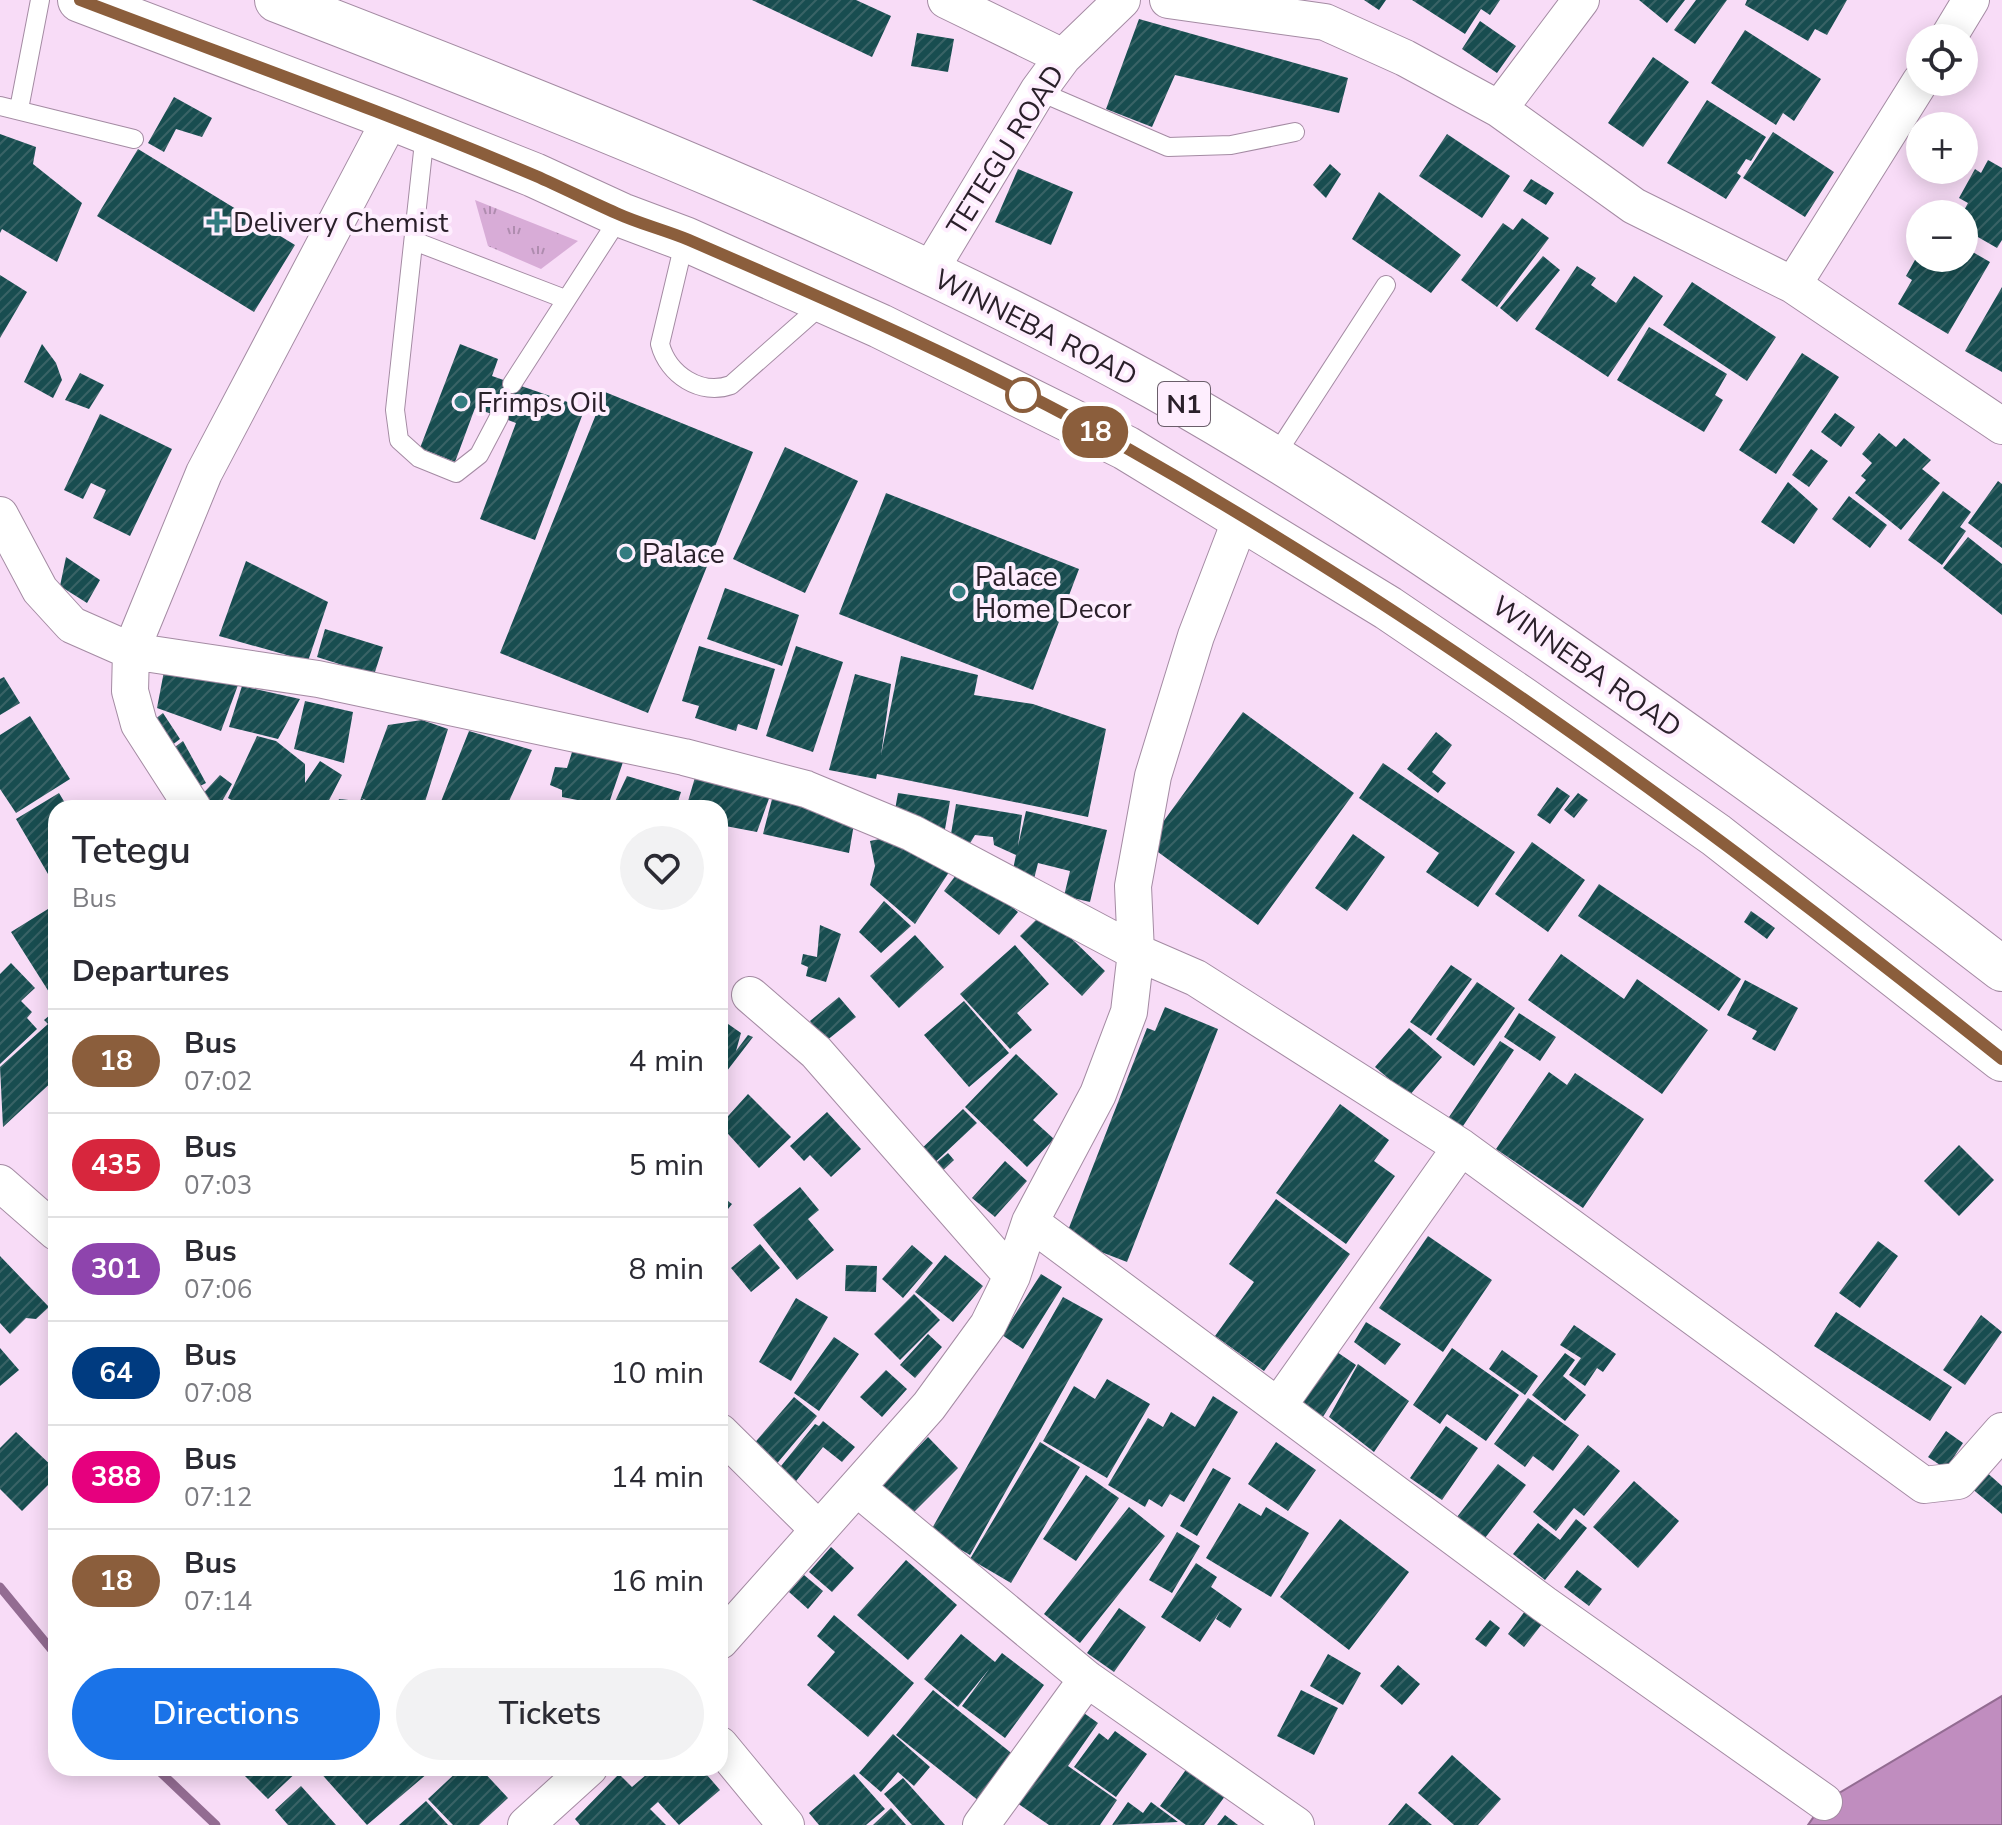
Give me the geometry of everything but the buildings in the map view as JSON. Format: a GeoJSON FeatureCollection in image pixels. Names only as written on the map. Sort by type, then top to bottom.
{"type":"FeatureCollection","features":[{"type":"Feature","properties":{"kind":"highway","name":"N1"},"geometry":{"type":"LineString","coordinates":[[80,0],[534,175],[621,215],[685,239],[825,302],[1126,448],[1242,516],[1388,608],[1716,835],[2002,1059]]}},
{"type":"Feature","properties":{"kind":"highway","name":"WINNEBA ROAD"},"geometry":{"type":"LineString","coordinates":[[277,0],[714,177],[929,272],[1150,385],[1275,456],[1382,523],[1747,777],[2002,969]]}},
{"type":"Feature","properties":{"kind":"street"},"geometry":{"type":"LineString","coordinates":[[946,0],[1063,57]]}},
{"type":"Feature","properties":{"kind":"street","name":"TETEGU ROAD"},"geometry":{"type":"LineString","coordinates":[[929,272],[1038,91],[1063,57],[1122,0]]}},
{"type":"Feature","properties":{"kind":"street"},"geometry":{"type":"LineString","coordinates":[[1168,0],[1325,22],[1405,58],[1499,109],[1634,206],[1793,285],[2002,426]]}},
{"type":"Feature","properties":{"kind":"street"},"geometry":{"type":"LineString","coordinates":[[1499,109],[1581,0]]}},
{"type":"Feature","properties":{"kind":"street"},"geometry":{"type":"LineString","coordinates":[[1956,24],[1971,0]]}},
{"type":"Feature","properties":{"kind":"street"},"geometry":{"type":"LineString","coordinates":[[1793,285],[1911,96]]}},
{"type":"Feature","properties":{"kind":"street"},"geometry":{"type":"LineString","coordinates":[[188,800],[139,724],[130,691],[131,651],[204,473],[408,126]]}},
{"type":"Feature","properties":{"kind":"street"},"geometry":{"type":"LineString","coordinates":[[0,515],[40,590],[72,625],[131,651],[318,679],[684,757],[806,789],[912,833],[1136,952],[1196,978],[1461,1147],[1924,1485],[1958,1481],[2002,1431]]}},
{"type":"Feature","properties":{"kind":"street"},"geometry":{"type":"LineString","coordinates":[[728,1633],[761,1599],[818,1529],[938,1394],[988,1325],[1012,1276],[1030,1222],[1098,1094],[1129,1012],[1136,952],[1133,886],[1153,776],[1196,636],[1242,516]]}},
{"type":"Feature","properties":{"kind":"street"},"geometry":{"type":"LineString","coordinates":[[750,995],[816,1052],[1012,1276]]}},
{"type":"Feature","properties":{"kind":"street"},"geometry":{"type":"LineString","coordinates":[[1278,1406],[1461,1147]]}},
{"type":"Feature","properties":{"kind":"street"},"geometry":{"type":"LineString","coordinates":[[0,1183],[48,1225]]}},
{"type":"Feature","properties":{"kind":"street"},"geometry":{"type":"LineString","coordinates":[[1030,1222],[1544,1604],[1824,1802]]}},
{"type":"Feature","properties":{"kind":"street"},"geometry":{"type":"LineString","coordinates":[[728,1440],[818,1529]]}},
{"type":"Feature","properties":{"kind":"street"},"geometry":{"type":"LineString","coordinates":[[857,1488],[1087,1679],[1296,1825]]}},
{"type":"Feature","properties":{"kind":"street"},"geometry":{"type":"LineString","coordinates":[[981,1825],[1087,1679]]}},
{"type":"Feature","properties":{"kind":"street"},"geometry":{"type":"LineString","coordinates":[[728,1755],[786,1825]]}},
{"type":"Feature","properties":{"kind":"street"},"geometry":{"type":"LineString","coordinates":[[526,1825],[571,1776]]}},
{"type":"Feature","properties":{"kind":"lane"},"geometry":{"type":"LineString","coordinates":[[19,109],[40,0]]}},
{"type":"Feature","properties":{"kind":"lane"},"geometry":{"type":"LineString","coordinates":[[1038,91],[1168,147],[1231,145],[1295,132]]}},
{"type":"Feature","properties":{"kind":"lane"},"geometry":{"type":"LineString","coordinates":[[0,106],[134,139]]}},
{"type":"Feature","properties":{"kind":"lane"},"geometry":{"type":"LineString","coordinates":[[408,126],[414,241],[395,410],[399,440],[419,458],[456,473],[479,455],[499,417]]}},
{"type":"Feature","properties":{"kind":"lane"},"geometry":{"type":"LineString","coordinates":[[512,384],[621,215]]}},
{"type":"Feature","properties":{"kind":"lane"},"geometry":{"type":"LineString","coordinates":[[685,239],[660,344],[665,361],[674,371],[697,385],[715,391],[731,385],[825,302]]}},
{"type":"Feature","properties":{"kind":"lane"},"geometry":{"type":"LineString","coordinates":[[414,241],[565,299]]}},
{"type":"Feature","properties":{"kind":"lane"},"geometry":{"type":"LineString","coordinates":[[1275,456],[1386,285]]}},
{"type":"Feature","properties":{"kind":"green space"},"geometry":{"type":"Polygon","coordinates":[[[475,200],[578,241],[541,269],[488,246],[475,200]]]}},
{"type":"Feature","properties":{"kind":"shaded area"},"geometry":{"type":"Polygon","coordinates":[[[2002,1696],[2002,1825],[1808,1825],[1824,1802],[2002,1696]]]}},
{"type":"Feature","properties":{"kind":"waterway"},"geometry":{"type":"LineString","coordinates":[[0,1587],[48,1645]]}},
{"type":"Feature","properties":{"kind":"waterway"},"geometry":{"type":"LineString","coordinates":[[164,1776],[216,1825]]}},
{"type":"Feature","properties":{"kind":"bus line","name":"18"},"geometry":{"type":"LineString","coordinates":[[80,0],[391,118],[685,239],[880,326],[1126,448],[1242,516],[1388,608],[1522,699],[1716,835],[2002,1059]]}},
{"type":"Feature","properties":{"kind":"place","name":"Delivery Chemist"},"geometry":{"type":"Point","coordinates":[217,222]}},
{"type":"Feature","properties":{"kind":"place","name":"Frimps Oil"},"geometry":{"type":"Point","coordinates":[461,402]}},
{"type":"Feature","properties":{"kind":"place","name":"Palace"},"geometry":{"type":"Point","coordinates":[626,553]}},
{"type":"Feature","properties":{"kind":"place","name":"Palace Home Decor"},"geometry":{"type":"Point","coordinates":[959,592]}}]}
